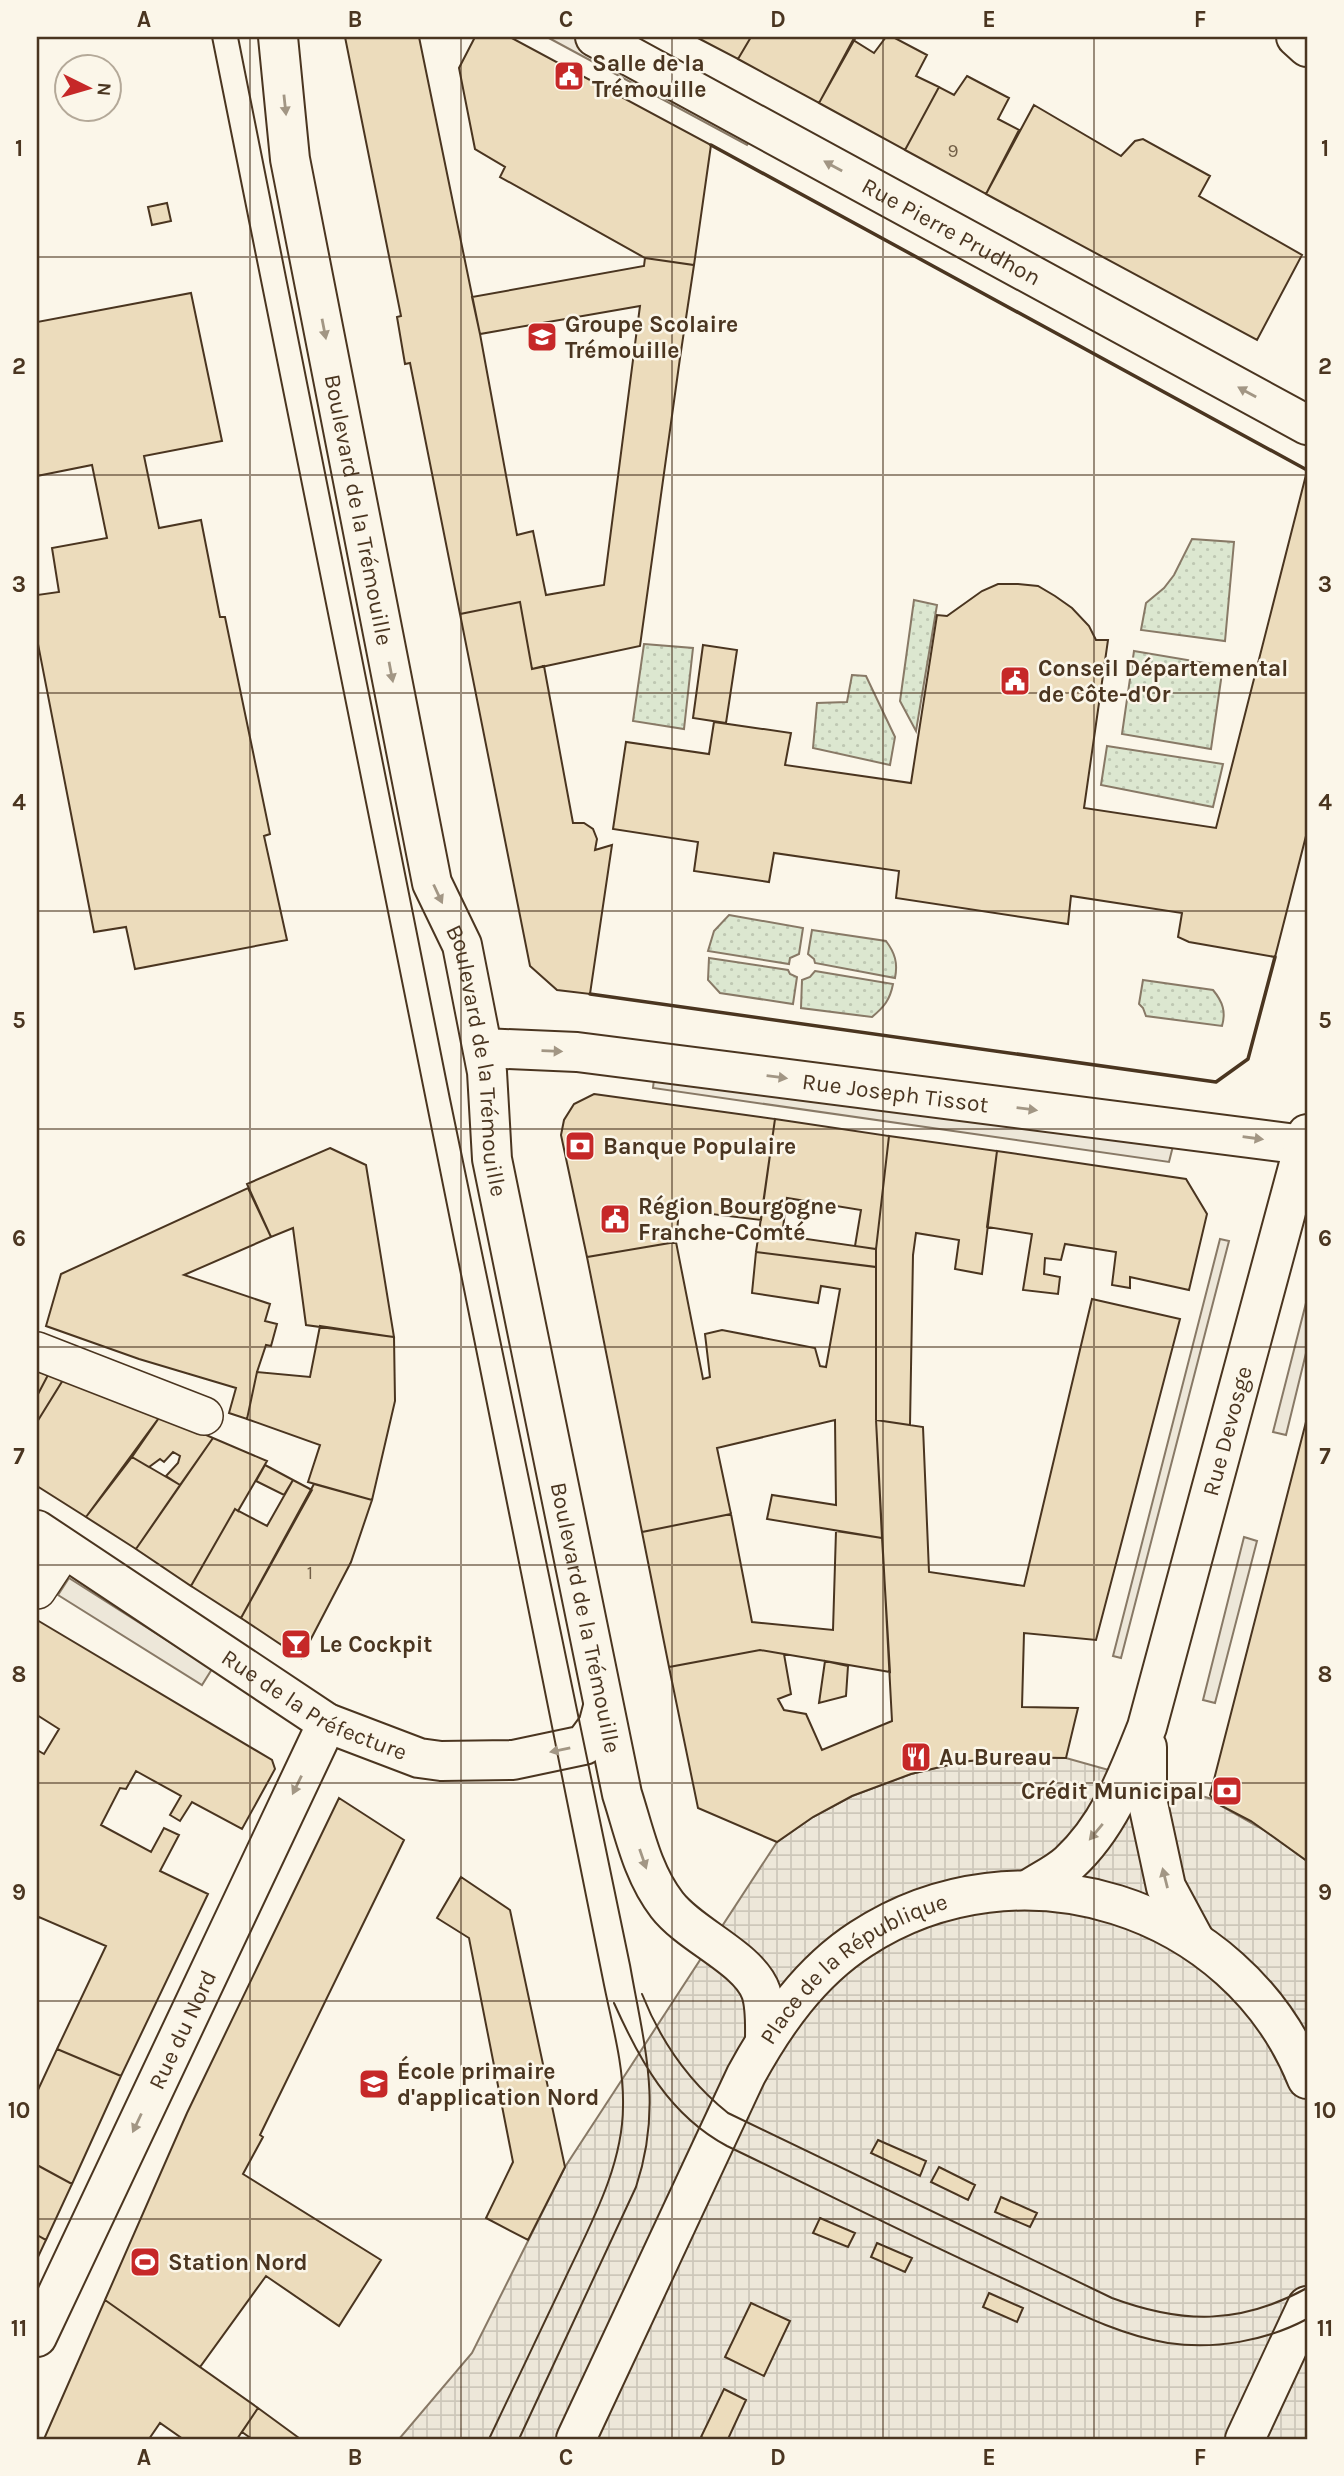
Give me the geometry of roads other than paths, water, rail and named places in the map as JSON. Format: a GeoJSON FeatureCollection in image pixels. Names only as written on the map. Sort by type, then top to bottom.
{"type":"FeatureCollection","features":[{"type":"Feature","properties":{"kind":"street","name":"Boulevard de la Trémouille"},"geometry":{"type":"LineString","coordinates":[[278,37],[290,159],[432,883],[462,945],[483,1048],[489,1089],[492,1159],[622,1794],[646,1868],[666,1904],[692,1931],[743,1966],[755,1979],[762,1993],[765,2041]]}},
{"type":"Feature","properties":{"kind":"street","name":"Rue Pierre Prudhon"},"geometry":{"type":"LineString","coordinates":[[595,37],[1307,425]]}},
{"type":"Feature","properties":{"kind":"street"},"geometry":{"type":"LineString","coordinates":[[1296,37],[1307,47]]}},
{"type":"Feature","properties":{"kind":"street","name":"Rue Joseph Tissot"},"geometry":{"type":"LineString","coordinates":[[483,1048],[577,1052],[1306,1141]]}},
{"type":"Feature","properties":{"kind":"street","name":"Rue Devosge"},"geometry":{"type":"LineString","coordinates":[[1147,1727],[1306,1141]]}},
{"type":"Feature","properties":{"kind":"street"},"geometry":{"type":"LineString","coordinates":[[37,1351],[204,1416]]}},
{"type":"Feature","properties":{"kind":"street"},"geometry":{"type":"LineString","coordinates":[[37,1590],[50,1539]]}},
{"type":"Feature","properties":{"kind":"street","name":"Rue de la Préfecture"},"geometry":{"type":"LineString","coordinates":[[50,1539],[327,1723],[419,1758],[441,1761],[513,1760],[584,1745],[598,1726],[603,1707]]}},
{"type":"Feature","properties":{"kind":"street","name":"Rue du Nord"},"geometry":{"type":"LineString","coordinates":[[37,2337],[327,1723]]}},
{"type":"Feature","properties":{"kind":"street"},"geometry":{"type":"LineString","coordinates":[[1028,1890],[1068,1864],[1102,1826],[1120,1794],[1147,1727]]}},
{"type":"Feature","properties":{"kind":"street"},"geometry":{"type":"LineString","coordinates":[[1147,1727],[1147,1799],[1166,1887],[1194,1939]]}},
{"type":"Feature","properties":{"kind":"street","name":"Place de la République"},"geometry":{"type":"LineString","coordinates":[[576,2439],[746,2075],[765,2041],[811,1980],[863,1937],[905,1915],[964,1896],[1028,1890],[1082,1894],[1132,1908],[1194,1939],[1236,1973],[1267,2008],[1300,2061],[1307,2079]]}},
{"type":"Feature","properties":{"kind":"street"},"geometry":{"type":"LineString","coordinates":[[1258,2433],[1307,2306]]}},
{"type":"Feature","properties":{"kind":"tram line"},"geometry":{"type":"LineString","coordinates":[[212,37],[616,2043],[623,2090],[617,2151],[603,2196],[489,2439]]}},
{"type":"Feature","properties":{"kind":"tram line"},"geometry":{"type":"LineString","coordinates":[[238,37],[450,1099],[630,1965],[645,2049],[650,2102],[644,2157],[636,2187],[519,2439]]}},
{"type":"Feature","properties":{"kind":"tram line"},"geometry":{"type":"LineString","coordinates":[[642,1994],[677,2060],[700,2088],[728,2113],[1112,2298],[1163,2313],[1211,2317],[1258,2309],[1307,2288]]}},
{"type":"Feature","properties":{"kind":"tram line"},"geometry":{"type":"LineString","coordinates":[[614,2003],[634,2045],[659,2085],[689,2119],[707,2133],[727,2146],[1071,2310],[1128,2333],[1185,2345],[1239,2342],[1274,2333],[1307,2319]]}},
{"type":"Feature","properties":{"kind":"place","name":"Salle de la Trémouille"},"geometry":{"type":"Point","coordinates":[569,76]}},
{"type":"Feature","properties":{"kind":"place","name":"Groupe Scolaire Trémouille"},"geometry":{"type":"Point","coordinates":[542,337]}},
{"type":"Feature","properties":{"kind":"place","name":"Conseil Départemental de Côte-d'Or"},"geometry":{"type":"Point","coordinates":[1015,681]}},
{"type":"Feature","properties":{"kind":"place","name":"Banque Populaire"},"geometry":{"type":"Point","coordinates":[580,1146]}},
{"type":"Feature","properties":{"kind":"place","name":"Région Bourgogne Franche-Comté"},"geometry":{"type":"Point","coordinates":[615,1219]}},
{"type":"Feature","properties":{"kind":"place","name":"Le Cockpit"},"geometry":{"type":"Point","coordinates":[296,1644]}},
{"type":"Feature","properties":{"kind":"place","name":"Au Bureau"},"geometry":{"type":"Point","coordinates":[916,1757]}},
{"type":"Feature","properties":{"kind":"place","name":"Crédit Municipal"},"geometry":{"type":"Point","coordinates":[1227,1791]}},
{"type":"Feature","properties":{"kind":"place","name":"École primaire d'application Nord"},"geometry":{"type":"Point","coordinates":[374,2084]}},
{"type":"Feature","properties":{"kind":"place","name":"Station Nord"},"geometry":{"type":"Point","coordinates":[145,2262]}}]}
